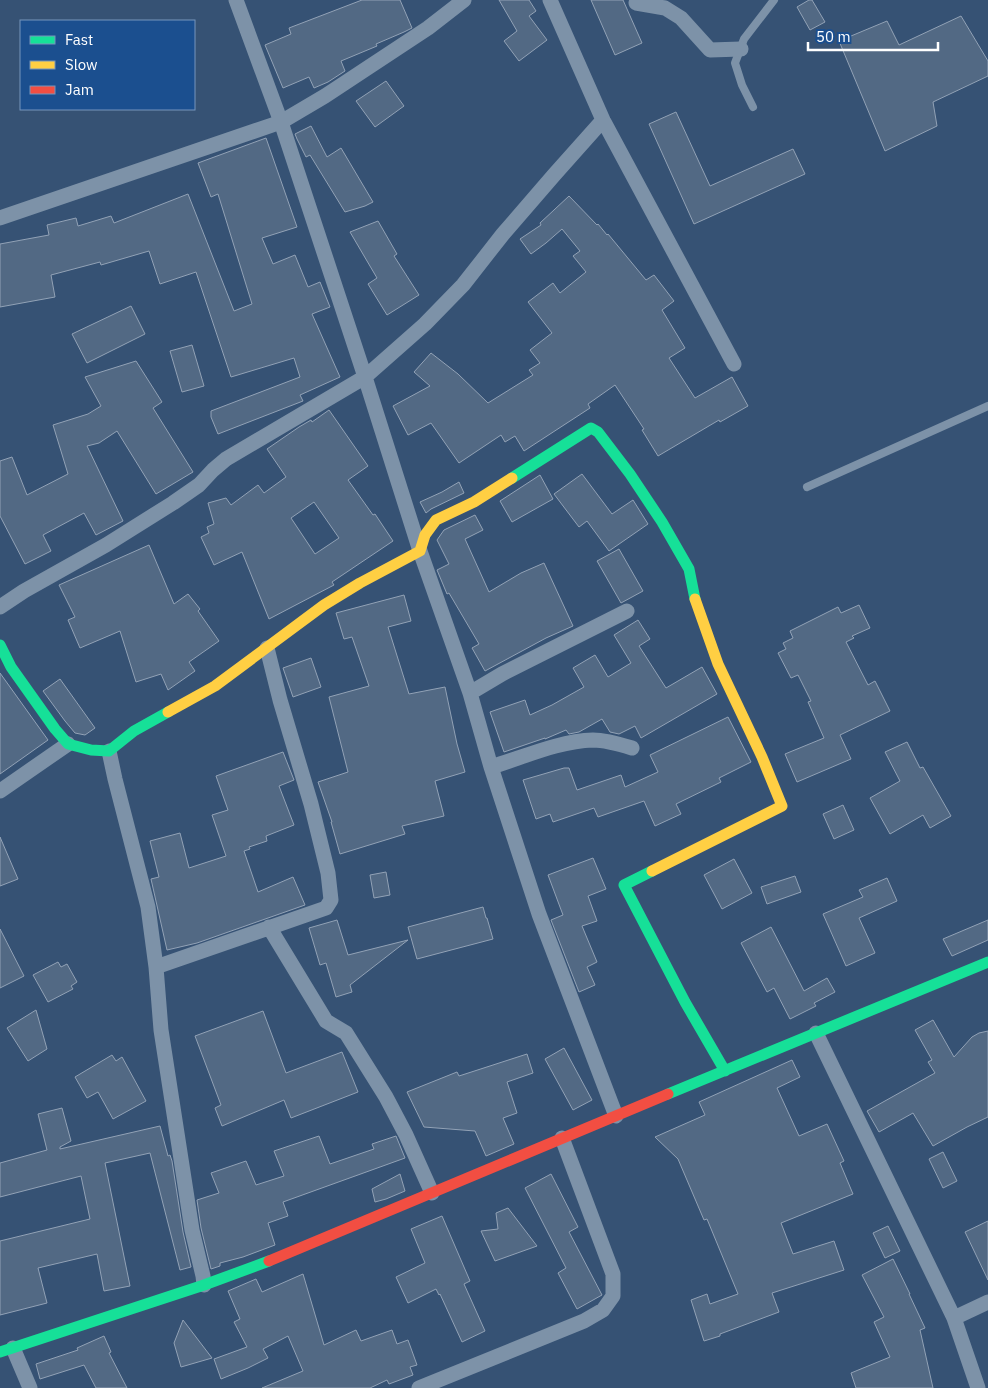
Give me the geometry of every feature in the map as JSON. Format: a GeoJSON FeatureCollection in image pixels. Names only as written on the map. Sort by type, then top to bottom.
{"type":"FeatureCollection","features":[{"type":"Feature","properties":{"kind":"street"},"geometry":{"type":"LineString","coordinates":[[0,218],[281,122],[326,96],[428,28],[464,0]]}},
{"type":"Feature","properties":{"kind":"street"},"geometry":{"type":"LineString","coordinates":[[550,0],[603,120],[734,364]]}},
{"type":"Feature","properties":{"kind":"street"},"geometry":{"type":"LineString","coordinates":[[241,2],[365,377],[420,551],[470,693],[491,767],[539,914],[616,1116]]}},
{"type":"Feature","properties":{"kind":"street"},"geometry":{"type":"LineString","coordinates":[[636,3],[665,8],[681,18],[710,50],[741,50]]}},
{"type":"Feature","properties":{"kind":"street"},"geometry":{"type":"LineString","coordinates":[[0,607],[24,591],[106,545],[199,485],[226,459],[365,377],[425,324],[463,285],[503,234],[603,120]]}},
{"type":"Feature","properties":{"kind":"street"},"geometry":{"type":"LineString","coordinates":[[0,645],[11,667],[55,729],[68,744],[91,750],[109,751],[140,726],[213,687],[293,627],[341,595],[420,551],[425,535],[436,520],[474,502],[591,428],[598,432],[630,474],[689,569],[693,592],[718,664],[762,757],[782,806],[624,885],[685,1002],[725,1071]]}},
{"type":"Feature","properties":{"kind":"street"},"geometry":{"type":"LineString","coordinates":[[470,693],[502,674],[627,611]]}},
{"type":"Feature","properties":{"kind":"street"},"geometry":{"type":"LineString","coordinates":[[156,967],[326,908],[332,900],[328,873],[311,804],[267,648]]}},
{"type":"Feature","properties":{"kind":"street"},"geometry":{"type":"LineString","coordinates":[[491,767],[567,743],[595,740],[632,748]]}},
{"type":"Feature","properties":{"kind":"street"},"geometry":{"type":"LineString","coordinates":[[0,791],[68,744]]}},
{"type":"Feature","properties":{"kind":"street"},"geometry":{"type":"LineString","coordinates":[[109,751],[148,908],[156,967],[161,1030],[192,1230],[204,1284]]}},
{"type":"Feature","properties":{"kind":"street"},"geometry":{"type":"LineString","coordinates":[[269,927],[326,1022],[346,1033],[386,1097],[406,1135],[432,1193]]}},
{"type":"Feature","properties":{"kind":"street"},"geometry":{"type":"LineString","coordinates":[[30,1388],[7,1350],[204,1284],[294,1251],[562,1138],[988,963]]}},
{"type":"Feature","properties":{"kind":"street"},"geometry":{"type":"LineString","coordinates":[[816,1033],[954,1318],[978,1388]]}},
{"type":"Feature","properties":{"kind":"street"},"geometry":{"type":"LineString","coordinates":[[419,1388],[584,1320],[603,1310],[612,1296],[613,1274],[562,1138]]}},
{"type":"Feature","properties":{"kind":"street"},"geometry":{"type":"LineString","coordinates":[[954,1318],[988,1302]]}},
{"type":"Feature","properties":{"kind":"lane"},"geometry":{"type":"LineString","coordinates":[[753,107],[742,85],[736,63],[744,39],[774,0]]}},
{"type":"Feature","properties":{"kind":"lane"},"geometry":{"type":"LineString","coordinates":[[806,487],[988,406]]}},
{"type":"Feature","properties":{"kind":"building"},"geometry":{"type":"Polygon","coordinates":[[[362,0],[400,0],[412,28],[376,44],[377,46],[341,61],[345,71],[328,82],[314,88],[309,77],[283,88],[265,45],[291,34],[289,28],[362,0]]]}},
{"type":"Feature","properties":{"kind":"building"},"geometry":{"type":"Polygon","coordinates":[[[499,0],[529,0],[536,11],[529,16],[547,40],[519,61],[504,41],[517,31],[499,0]]]}},
{"type":"Feature","properties":{"kind":"building"},"geometry":{"type":"Polygon","coordinates":[[[591,0],[623,0],[642,43],[615,55],[591,0]]]}},
{"type":"Feature","properties":{"kind":"building"},"geometry":{"type":"Polygon","coordinates":[[[812,0],[825,22],[810,30],[797,7],[812,0]]]}},
{"type":"Feature","properties":{"kind":"building"},"geometry":{"type":"Polygon","coordinates":[[[961,16],[988,61],[988,76],[933,102],[937,126],[885,151],[839,41],[887,21],[899,45],[961,16]]]}},
{"type":"Feature","properties":{"kind":"building"},"geometry":{"type":"Polygon","coordinates":[[[386,81],[404,106],[375,127],[356,101],[386,81]]]}},
{"type":"Feature","properties":{"kind":"building"},"geometry":{"type":"Polygon","coordinates":[[[676,112],[710,186],[793,149],[805,174],[694,224],[649,124],[676,112]]]}},
{"type":"Feature","properties":{"kind":"building"},"geometry":{"type":"Polygon","coordinates":[[[311,126],[327,157],[341,148],[373,202],[345,212],[310,155],[306,157],[295,134],[311,126]]]}},
{"type":"Feature","properties":{"kind":"building"},"geometry":{"type":"Polygon","coordinates":[[[266,138],[297,227],[262,238],[273,264],[295,255],[308,287],[320,282],[330,307],[312,314],[340,377],[300,395],[303,401],[218,434],[211,417],[211,411],[300,377],[294,358],[231,377],[196,272],[160,284],[149,251],[101,265],[100,262],[51,275],[55,297],[0,307],[0,244],[49,235],[47,225],[76,218],[78,226],[111,216],[114,223],[188,194],[234,311],[252,304],[218,194],[211,197],[198,163],[266,138]]]}},
{"type":"Feature","properties":{"kind":"building"},"geometry":{"type":"Polygon","coordinates":[[[569,196],[608,234],[646,280],[654,275],[674,301],[662,310],[685,348],[669,358],[695,398],[732,377],[748,406],[720,422],[719,420],[658,456],[642,430],[644,429],[615,385],[588,404],[590,408],[524,451],[515,436],[505,442],[501,435],[459,463],[431,423],[408,435],[393,406],[430,386],[414,372],[431,353],[458,374],[488,403],[533,375],[529,370],[540,363],[530,350],[552,333],[528,302],[553,283],[560,293],[586,272],[573,256],[580,251],[562,229],[531,254],[520,239],[541,225],[540,223],[569,196]]]}},
{"type":"Feature","properties":{"kind":"building"},"geometry":{"type":"Polygon","coordinates":[[[378,221],[397,254],[394,256],[419,295],[387,315],[368,284],[377,278],[350,232],[378,221]]]}},
{"type":"Feature","properties":{"kind":"building"},"geometry":{"type":"Polygon","coordinates":[[[131,306],[145,334],[87,363],[72,334],[131,306]]]}},
{"type":"Feature","properties":{"kind":"building"},"geometry":{"type":"Polygon","coordinates":[[[192,345],[204,386],[182,392],[170,351],[192,345]]]}},
{"type":"Feature","properties":{"kind":"building"},"geometry":{"type":"Polygon","coordinates":[[[136,361],[162,402],[153,408],[193,472],[156,494],[117,431],[99,443],[87,446],[123,521],[96,535],[84,513],[43,535],[51,551],[25,564],[0,516],[0,461],[12,457],[27,495],[68,474],[53,425],[88,414],[101,406],[85,377],[136,361]]]}},
{"type":"Feature","properties":{"kind":"building"},"geometry":{"type":"Polygon","coordinates":[[[329,410],[368,466],[348,480],[373,515],[375,514],[393,541],[332,582],[334,585],[269,619],[242,552],[214,565],[201,537],[209,533],[207,527],[214,524],[208,503],[226,498],[231,505],[258,485],[264,493],[286,477],[267,449],[299,427],[311,420],[312,422],[329,410]],[[314,502],[291,518],[315,554],[339,538],[314,502]]]}},
{"type":"Feature","properties":{"kind":"building"},"geometry":{"type":"Polygon","coordinates":[[[582,474],[612,514],[633,500],[648,524],[609,551],[587,521],[579,527],[554,494],[582,474]]]}},
{"type":"Feature","properties":{"kind":"building"},"geometry":{"type":"Polygon","coordinates":[[[540,475],[553,499],[512,522],[500,501],[540,475]]]}},
{"type":"Feature","properties":{"kind":"building"},"geometry":{"type":"Polygon","coordinates":[[[459,482],[464,493],[426,513],[420,502],[459,482]]]}},
{"type":"Feature","properties":{"kind":"building"},"geometry":{"type":"Polygon","coordinates":[[[475,515],[483,530],[465,539],[489,592],[521,573],[544,563],[573,626],[546,638],[485,671],[472,648],[479,644],[449,593],[447,594],[437,570],[449,564],[437,540],[444,530],[475,515]]]}},
{"type":"Feature","properties":{"kind":"building"},"geometry":{"type":"Polygon","coordinates":[[[149,545],[174,604],[188,594],[200,609],[198,611],[219,641],[189,662],[195,671],[168,690],[161,674],[136,682],[120,631],[80,648],[68,620],[75,617],[59,585],[149,545]]]}},
{"type":"Feature","properties":{"kind":"building"},"geometry":{"type":"Polygon","coordinates":[[[619,549],[643,591],[621,603],[597,561],[619,549]]]}},
{"type":"Feature","properties":{"kind":"building"},"geometry":{"type":"Polygon","coordinates":[[[404,595],[411,621],[388,627],[409,694],[445,687],[465,772],[435,781],[444,816],[402,826],[405,834],[340,854],[332,822],[318,782],[348,772],[329,697],[369,686],[352,637],[344,639],[336,613],[404,595]]]}},
{"type":"Feature","properties":{"kind":"building"},"geometry":{"type":"Polygon","coordinates":[[[859,605],[870,628],[852,636],[854,638],[846,642],[868,685],[875,681],[890,711],[840,735],[851,759],[797,782],[785,754],[824,738],[808,702],[811,701],[798,675],[791,678],[778,653],[786,649],[783,643],[793,638],[790,631],[838,607],[841,613],[859,605]]]}},
{"type":"Feature","properties":{"kind":"building"},"geometry":{"type":"Polygon","coordinates":[[[638,620],[650,639],[639,646],[666,688],[702,667],[717,694],[641,738],[635,726],[619,734],[610,732],[602,719],[579,732],[569,734],[566,730],[504,752],[490,712],[525,700],[530,715],[552,705],[584,687],[573,668],[595,655],[608,677],[631,663],[614,635],[638,620]]]}},
{"type":"Feature","properties":{"kind":"building"},"geometry":{"type":"Polygon","coordinates":[[[311,658],[321,687],[293,697],[283,668],[311,658]]]}},
{"type":"Feature","properties":{"kind":"building"},"geometry":{"type":"Polygon","coordinates":[[[0,673],[48,740],[0,774],[0,673]]]}},
{"type":"Feature","properties":{"kind":"building"},"geometry":{"type":"Polygon","coordinates":[[[60,679],[95,728],[85,735],[75,733],[43,691],[60,679]]]}},
{"type":"Feature","properties":{"kind":"building"},"geometry":{"type":"Polygon","coordinates":[[[728,717],[751,762],[719,778],[721,782],[676,804],[681,814],[655,826],[644,801],[598,817],[594,808],[553,822],[550,814],[536,819],[523,780],[569,768],[577,790],[621,775],[625,787],[658,772],[650,755],[728,717]]]}},
{"type":"Feature","properties":{"kind":"building"},"geometry":{"type":"Polygon","coordinates":[[[907,742],[920,768],[923,767],[951,816],[930,828],[923,815],[890,834],[870,798],[900,781],[885,752],[907,742]]]}},
{"type":"Feature","properties":{"kind":"building"},"geometry":{"type":"Polygon","coordinates":[[[283,752],[294,780],[279,786],[294,825],[266,836],[267,841],[249,847],[250,849],[244,851],[258,892],[293,877],[305,905],[197,943],[167,950],[151,879],[159,877],[150,841],[180,833],[189,868],[226,856],[212,815],[228,810],[216,776],[283,752]]]}},
{"type":"Feature","properties":{"kind":"building"},"geometry":{"type":"Polygon","coordinates":[[[843,805],[854,830],[834,839],[823,814],[843,805]]]}},
{"type":"Feature","properties":{"kind":"building"},"geometry":{"type":"Polygon","coordinates":[[[0,837],[18,879],[0,886],[0,837]]]}},
{"type":"Feature","properties":{"kind":"building"},"geometry":{"type":"Polygon","coordinates":[[[593,858],[606,889],[588,896],[597,921],[582,926],[597,962],[587,967],[595,985],[579,992],[551,920],[563,915],[548,875],[593,858]]]}},
{"type":"Feature","properties":{"kind":"building"},"geometry":{"type":"Polygon","coordinates":[[[734,859],[752,893],[722,909],[704,875],[734,859]]]}},
{"type":"Feature","properties":{"kind":"building"},"geometry":{"type":"Polygon","coordinates":[[[386,872],[390,895],[374,898],[370,875],[386,872]]]}},
{"type":"Feature","properties":{"kind":"building"},"geometry":{"type":"Polygon","coordinates":[[[795,876],[801,892],[767,904],[761,887],[795,876]]]}},
{"type":"Feature","properties":{"kind":"building"},"geometry":{"type":"Polygon","coordinates":[[[887,878],[897,901],[859,918],[875,953],[846,966],[823,914],[863,897],[859,890],[887,878]]]}},
{"type":"Feature","properties":{"kind":"building"},"geometry":{"type":"Polygon","coordinates":[[[483,907],[493,939],[417,959],[408,927],[483,907]]]}},
{"type":"Feature","properties":{"kind":"building"},"geometry":{"type":"Polygon","coordinates":[[[337,920],[348,955],[408,940],[350,985],[352,992],[336,997],[326,963],[320,965],[309,928],[337,920]]]}},
{"type":"Feature","properties":{"kind":"building"},"geometry":{"type":"Polygon","coordinates":[[[988,920],[988,940],[952,956],[943,939],[988,920]]]}},
{"type":"Feature","properties":{"kind":"building"},"geometry":{"type":"Polygon","coordinates":[[[771,927],[804,991],[827,978],[835,992],[814,1003],[816,1006],[790,1019],[774,988],[767,992],[741,943],[771,927]]]}},
{"type":"Feature","properties":{"kind":"building"},"geometry":{"type":"Polygon","coordinates":[[[0,929],[24,976],[0,988],[0,929]]]}},
{"type":"Feature","properties":{"kind":"building"},"geometry":{"type":"Polygon","coordinates":[[[58,962],[61,967],[67,964],[77,982],[71,986],[73,989],[48,1002],[33,975],[58,962]]]}},
{"type":"Feature","properties":{"kind":"building"},"geometry":{"type":"Polygon","coordinates":[[[36,1010],[47,1049],[28,1061],[7,1028],[36,1010]]]}},
{"type":"Feature","properties":{"kind":"building"},"geometry":{"type":"Polygon","coordinates":[[[263,1011],[286,1073],[342,1052],[358,1092],[291,1118],[284,1100],[222,1126],[215,1108],[221,1105],[195,1036],[263,1011]]]}},
{"type":"Feature","properties":{"kind":"building"},"geometry":{"type":"Polygon","coordinates":[[[933,1020],[954,1057],[972,1037],[988,1031],[988,1117],[933,1146],[913,1113],[879,1132],[867,1111],[935,1073],[928,1062],[932,1060],[915,1030],[933,1020]]]}},
{"type":"Feature","properties":{"kind":"building"},"geometry":{"type":"Polygon","coordinates":[[[564,1048],[592,1100],[573,1110],[545,1059],[564,1048]]]}},
{"type":"Feature","properties":{"kind":"building"},"geometry":{"type":"Polygon","coordinates":[[[527,1054],[533,1073],[507,1082],[517,1113],[503,1118],[514,1144],[486,1156],[475,1131],[424,1127],[407,1092],[457,1072],[459,1076],[527,1054]]]}},
{"type":"Feature","properties":{"kind":"building"},"geometry":{"type":"Polygon","coordinates":[[[112,1055],[116,1061],[122,1057],[146,1101],[113,1119],[98,1092],[87,1098],[75,1077],[112,1055]]]}},
{"type":"Feature","properties":{"kind":"building"},"geometry":{"type":"Polygon","coordinates":[[[792,1060],[800,1077],[777,1088],[799,1136],[827,1124],[844,1161],[840,1163],[853,1194],[781,1223],[793,1254],[834,1241],[844,1270],[772,1293],[779,1312],[704,1341],[691,1300],[707,1294],[710,1304],[738,1294],[707,1219],[704,1220],[678,1159],[655,1137],[705,1115],[699,1102],[792,1060]]]}},
{"type":"Feature","properties":{"kind":"building"},"geometry":{"type":"Polygon","coordinates":[[[62,1108],[71,1141],[60,1147],[60,1149],[160,1126],[168,1156],[170,1155],[172,1161],[183,1232],[191,1267],[180,1270],[150,1153],[105,1163],[130,1286],[104,1291],[97,1254],[38,1268],[47,1303],[0,1315],[0,1241],[90,1219],[81,1176],[0,1197],[0,1163],[47,1150],[38,1114],[62,1108]]]}},
{"type":"Feature","properties":{"kind":"building"},"geometry":{"type":"Polygon","coordinates":[[[319,1136],[330,1164],[374,1149],[372,1144],[396,1136],[405,1158],[283,1202],[288,1216],[268,1223],[275,1245],[220,1263],[220,1266],[211,1269],[201,1228],[197,1200],[219,1193],[211,1173],[246,1161],[256,1185],[284,1176],[274,1151],[319,1136]]]}},
{"type":"Feature","properties":{"kind":"building"},"geometry":{"type":"Polygon","coordinates":[[[943,1152],[957,1181],[943,1188],[929,1159],[943,1152]]]}},
{"type":"Feature","properties":{"kind":"building"},"geometry":{"type":"Polygon","coordinates":[[[400,1174],[405,1191],[375,1202],[372,1189],[400,1174]]]}},
{"type":"Feature","properties":{"kind":"building"},"geometry":{"type":"Polygon","coordinates":[[[551,1174],[578,1227],[569,1232],[602,1295],[577,1309],[558,1273],[566,1268],[525,1188],[551,1174]]]}},
{"type":"Feature","properties":{"kind":"building"},"geometry":{"type":"Polygon","coordinates":[[[508,1208],[537,1246],[495,1261],[481,1231],[498,1229],[496,1213],[508,1208]]]}},
{"type":"Feature","properties":{"kind":"building"},"geometry":{"type":"Polygon","coordinates":[[[442,1216],[470,1281],[464,1284],[485,1331],[462,1342],[436,1289],[408,1303],[396,1277],[425,1263],[411,1229],[442,1216]]]}},
{"type":"Feature","properties":{"kind":"building"},"geometry":{"type":"Polygon","coordinates":[[[988,1221],[988,1280],[965,1232],[988,1221]]]}},
{"type":"Feature","properties":{"kind":"building"},"geometry":{"type":"Polygon","coordinates":[[[888,1226],[900,1251],[885,1258],[873,1233],[888,1226]]]}},
{"type":"Feature","properties":{"kind":"building"},"geometry":{"type":"Polygon","coordinates":[[[893,1259],[925,1328],[920,1330],[933,1388],[856,1388],[851,1373],[890,1357],[874,1322],[884,1317],[862,1275],[893,1259]]]}},
{"type":"Feature","properties":{"kind":"building"},"geometry":{"type":"Polygon","coordinates":[[[303,1274],[324,1345],[356,1330],[361,1341],[392,1330],[397,1344],[408,1340],[417,1365],[410,1367],[413,1375],[389,1384],[387,1380],[370,1388],[262,1388],[303,1371],[288,1336],[263,1349],[268,1358],[221,1379],[214,1359],[247,1347],[234,1322],[240,1319],[228,1291],[256,1279],[262,1292],[303,1274]]]}},
{"type":"Feature","properties":{"kind":"building"},"geometry":{"type":"Polygon","coordinates":[[[183,1320],[212,1358],[181,1367],[174,1343],[183,1320]]]}},
{"type":"Feature","properties":{"kind":"building"},"geometry":{"type":"Polygon","coordinates":[[[104,1336],[111,1352],[109,1353],[127,1388],[96,1388],[84,1365],[40,1379],[36,1364],[78,1350],[77,1348],[104,1336]]]}},
{"type":"Feature","properties":{"kind":"traffic: fast"},"geometry":{"type":"LineString","coordinates":[[512,478],[591,428],[598,432],[630,474],[662,522],[689,569],[695,599]]}},
{"type":"Feature","properties":{"kind":"traffic: fast"},"geometry":{"type":"LineString","coordinates":[[0,645],[11,667],[55,729],[68,744],[91,750],[109,751],[134,731],[168,712]]}},
{"type":"Feature","properties":{"kind":"traffic: fast"},"geometry":{"type":"LineString","coordinates":[[652,871],[624,885],[685,1002],[725,1071]]}},
{"type":"Feature","properties":{"kind":"traffic: fast"},"geometry":{"type":"LineString","coordinates":[[668,1094],[988,962]]}},
{"type":"Feature","properties":{"kind":"traffic: fast"},"geometry":{"type":"LineString","coordinates":[[0,1352],[204,1285],[269,1261]]}},
{"type":"Feature","properties":{"kind":"traffic: slow"},"geometry":{"type":"LineString","coordinates":[[168,712],[215,686],[324,605],[360,583],[420,551],[425,535],[436,520],[474,502],[512,478]]}},
{"type":"Feature","properties":{"kind":"traffic: slow"},"geometry":{"type":"LineString","coordinates":[[652,871],[782,806],[762,757],[718,664],[695,599]]}},
{"type":"Feature","properties":{"kind":"traffic: jam"},"geometry":{"type":"LineString","coordinates":[[269,1261],[668,1094]]}}]}
